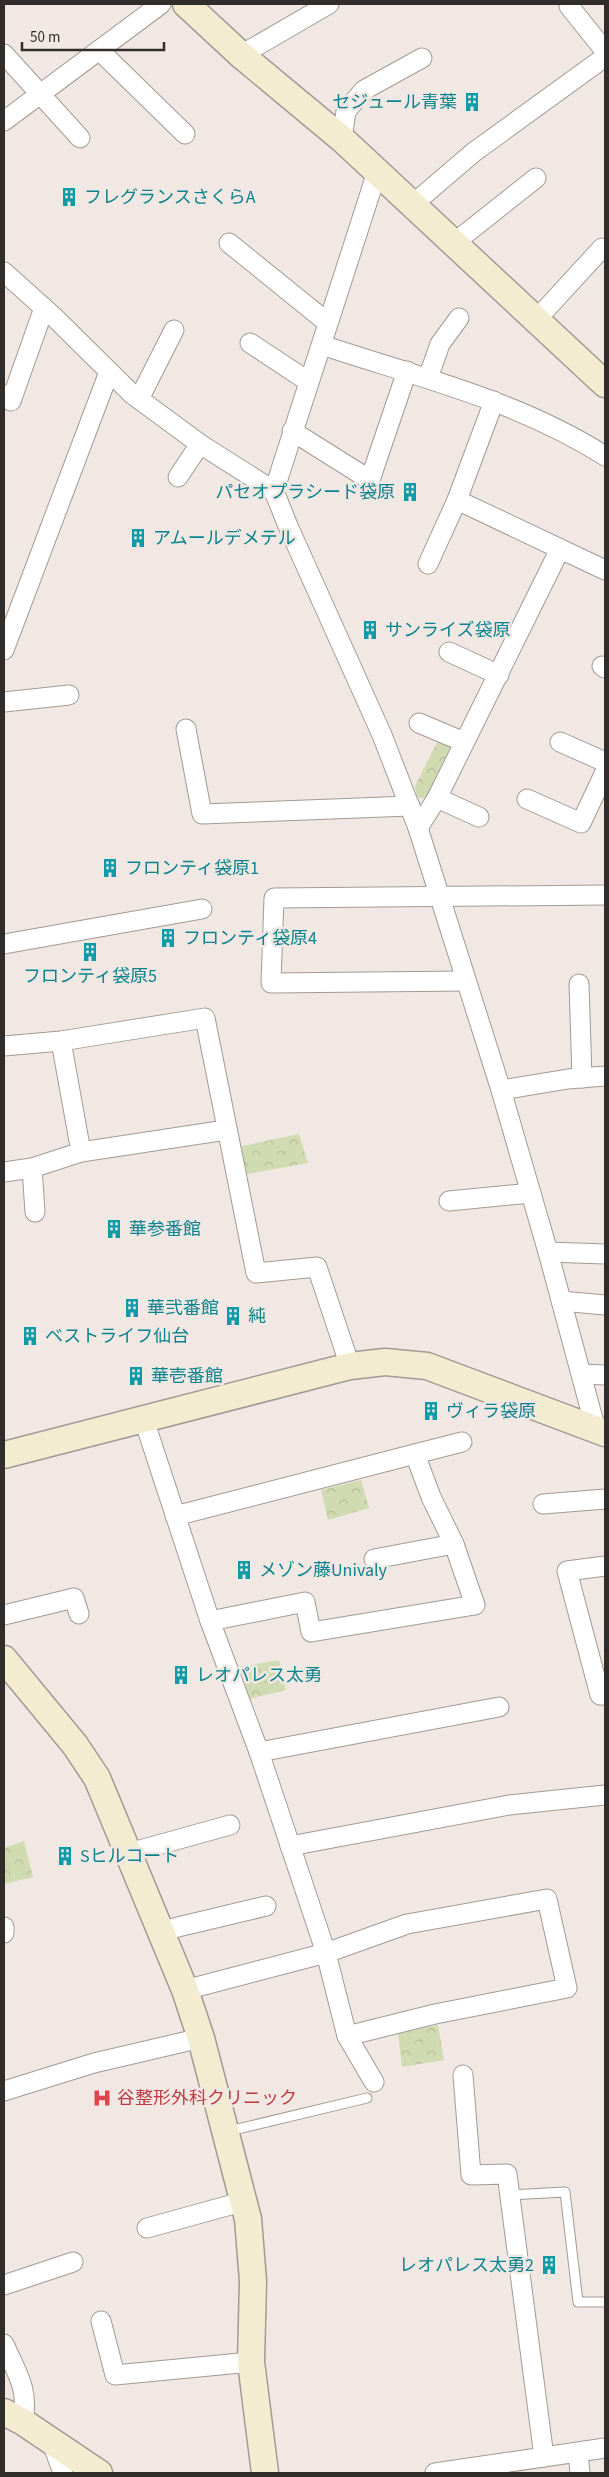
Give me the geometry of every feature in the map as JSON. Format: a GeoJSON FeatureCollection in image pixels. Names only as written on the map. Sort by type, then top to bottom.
{"type":"FeatureCollection","features":[{"type":"Feature","properties":{"kind":"street"},"geometry":{"type":"LineString","coordinates":[[4,121],[162,4]]}},
{"type":"Feature","properties":{"kind":"street"},"geometry":{"type":"LineString","coordinates":[[186,4],[241,55],[342,139],[605,384]]}},
{"type":"Feature","properties":{"kind":"street"},"geometry":{"type":"LineString","coordinates":[[241,55],[329,4]]}},
{"type":"Feature","properties":{"kind":"street"},"geometry":{"type":"LineString","coordinates":[[569,6],[605,51]]}},
{"type":"Feature","properties":{"kind":"street"},"geometry":{"type":"LineString","coordinates":[[99,50],[185,134]]}},
{"type":"Feature","properties":{"kind":"street"},"geometry":{"type":"LineString","coordinates":[[4,54],[80,138]]}},
{"type":"Feature","properties":{"kind":"street"},"geometry":{"type":"LineString","coordinates":[[412,205],[474,152],[605,56]]}},
{"type":"Feature","properties":{"kind":"street"},"geometry":{"type":"LineString","coordinates":[[342,139],[346,112],[364,90],[422,58]]}},
{"type":"Feature","properties":{"kind":"street"},"geometry":{"type":"LineString","coordinates":[[274,491],[376,172]]}},
{"type":"Feature","properties":{"kind":"street"},"geometry":{"type":"LineString","coordinates":[[454,243],[536,178]]}},
{"type":"Feature","properties":{"kind":"street"},"geometry":{"type":"LineString","coordinates":[[229,243],[328,323]]}},
{"type":"Feature","properties":{"kind":"street"},"geometry":{"type":"LineString","coordinates":[[536,320],[602,248],[605,251]]}},
{"type":"Feature","properties":{"kind":"street"},"geometry":{"type":"LineString","coordinates":[[4,273],[44,308],[139,399],[200,444],[274,491],[382,735],[418,828],[501,1090],[600,1432]]}},
{"type":"Feature","properties":{"kind":"street"},"geometry":{"type":"LineString","coordinates":[[4,395],[11,401],[44,308]]}},
{"type":"Feature","properties":{"kind":"street"},"geometry":{"type":"LineString","coordinates":[[428,378],[440,344],[460,318]]}},
{"type":"Feature","properties":{"kind":"street"},"geometry":{"type":"LineString","coordinates":[[139,399],[174,330]]}},
{"type":"Feature","properties":{"kind":"street"},"geometry":{"type":"LineString","coordinates":[[250,342],[309,382]]}},
{"type":"Feature","properties":{"kind":"street"},"geometry":{"type":"LineString","coordinates":[[322,345],[407,371],[494,401],[556,428],[605,456]]}},
{"type":"Feature","properties":{"kind":"street"},"geometry":{"type":"LineString","coordinates":[[292,431],[370,480],[407,371]]}},
{"type":"Feature","properties":{"kind":"street"},"geometry":{"type":"LineString","coordinates":[[4,650],[10,619],[109,372]]}},
{"type":"Feature","properties":{"kind":"street"},"geometry":{"type":"LineString","coordinates":[[428,564],[457,500],[494,401]]}},
{"type":"Feature","properties":{"kind":"street"},"geometry":{"type":"LineString","coordinates":[[178,477],[200,444]]}},
{"type":"Feature","properties":{"kind":"street"},"geometry":{"type":"LineString","coordinates":[[457,500],[605,570]]}},
{"type":"Feature","properties":{"kind":"street"},"geometry":{"type":"LineString","coordinates":[[418,828],[437,798],[560,549]]}},
{"type":"Feature","properties":{"kind":"street"},"geometry":{"type":"LineString","coordinates":[[449,652],[499,675]]}},
{"type":"Feature","properties":{"kind":"street"},"geometry":{"type":"LineString","coordinates":[[4,702],[69,695]]}},
{"type":"Feature","properties":{"kind":"street"},"geometry":{"type":"LineString","coordinates":[[419,723],[464,742]]}},
{"type":"Feature","properties":{"kind":"street"},"geometry":{"type":"LineString","coordinates":[[186,729],[202,814],[410,806]]}},
{"type":"Feature","properties":{"kind":"street"},"geometry":{"type":"LineString","coordinates":[[560,742],[605,762]]}},
{"type":"Feature","properties":{"kind":"street"},"geometry":{"type":"LineString","coordinates":[[527,799],[581,823],[599,800],[605,772]]}},
{"type":"Feature","properties":{"kind":"street"},"geometry":{"type":"LineString","coordinates":[[437,798],[479,817]]}},
{"type":"Feature","properties":{"kind":"street"},"geometry":{"type":"LineString","coordinates":[[465,981],[270,983],[274,898],[605,894]]}},
{"type":"Feature","properties":{"kind":"street"},"geometry":{"type":"LineString","coordinates":[[4,944],[202,909]]}},
{"type":"Feature","properties":{"kind":"street"},"geometry":{"type":"LineString","coordinates":[[580,984],[582,1078]]}},
{"type":"Feature","properties":{"kind":"street"},"geometry":{"type":"LineString","coordinates":[[4,1046],[61,1042],[205,1018],[256,1273],[317,1267],[350,1366]]}},
{"type":"Feature","properties":{"kind":"street"},"geometry":{"type":"LineString","coordinates":[[61,1042],[81,1152]]}},
{"type":"Feature","properties":{"kind":"street"},"geometry":{"type":"LineString","coordinates":[[501,1090],[605,1076]]}},
{"type":"Feature","properties":{"kind":"street"},"geometry":{"type":"LineString","coordinates":[[4,1172],[32,1168],[81,1152],[226,1130]]}},
{"type":"Feature","properties":{"kind":"street"},"geometry":{"type":"LineString","coordinates":[[32,1168],[34,1212]]}},
{"type":"Feature","properties":{"kind":"street"},"geometry":{"type":"LineString","coordinates":[[449,1201],[531,1193]]}},
{"type":"Feature","properties":{"kind":"street"},"geometry":{"type":"LineString","coordinates":[[548,1252],[605,1254]]}},
{"type":"Feature","properties":{"kind":"street"},"geometry":{"type":"LineString","coordinates":[[561,1301],[605,1304]]}},
{"type":"Feature","properties":{"kind":"street"},"geometry":{"type":"LineString","coordinates":[[4,1455],[350,1366],[385,1362],[427,1366],[600,1432]]}},
{"type":"Feature","properties":{"kind":"street"},"geometry":{"type":"LineString","coordinates":[[582,1374],[605,1375]]}},
{"type":"Feature","properties":{"kind":"street"},"geometry":{"type":"LineString","coordinates":[[144,1420],[210,1621],[258,1752],[326,1953],[347,2036],[371,2090]]}},
{"type":"Feature","properties":{"kind":"street"},"geometry":{"type":"LineString","coordinates":[[175,1516],[462,1442]]}},
{"type":"Feature","properties":{"kind":"street"},"geometry":{"type":"LineString","coordinates":[[210,1621],[305,1602],[311,1632],[475,1605],[454,1544],[431,1497],[415,1454]]}},
{"type":"Feature","properties":{"kind":"street"},"geometry":{"type":"LineString","coordinates":[[543,1504],[605,1499]]}},
{"type":"Feature","properties":{"kind":"street"},"geometry":{"type":"LineString","coordinates":[[374,1559],[454,1544]]}},
{"type":"Feature","properties":{"kind":"street"},"geometry":{"type":"LineString","coordinates":[[605,1566],[567,1571],[600,1695],[605,1695]]}},
{"type":"Feature","properties":{"kind":"street"},"geometry":{"type":"LineString","coordinates":[[4,1615],[74,1598],[79,1614]]}},
{"type":"Feature","properties":{"kind":"street"},"geometry":{"type":"LineString","coordinates":[[8,1672],[75,1745],[97,1778],[185,1990],[201,2038],[244,2201],[253,2281],[251,2362],[265,2473]]}},
{"type":"Feature","properties":{"kind":"street"},"geometry":{"type":"LineString","coordinates":[[258,1752],[499,1707]]}},
{"type":"Feature","properties":{"kind":"street"},"geometry":{"type":"LineString","coordinates":[[290,1846],[509,1805],[605,1795]]}},
{"type":"Feature","properties":{"kind":"street"},"geometry":{"type":"LineString","coordinates":[[129,1853],[230,1825]]}},
{"type":"Feature","properties":{"kind":"street"},"geometry":{"type":"LineString","coordinates":[[185,1990],[326,1953],[407,1924],[547,1898],[567,1988],[435,2014],[347,2036]]}},
{"type":"Feature","properties":{"kind":"street"},"geometry":{"type":"LineString","coordinates":[[161,1932],[266,1906]]}},
{"type":"Feature","properties":{"kind":"street"},"geometry":{"type":"LineString","coordinates":[[4,1927],[4,1933]]}},
{"type":"Feature","properties":{"kind":"street"},"geometry":{"type":"LineString","coordinates":[[4,2091],[94,2062],[201,2038]]}},
{"type":"Feature","properties":{"kind":"street"},"geometry":{"type":"LineString","coordinates":[[463,2076],[471,2174],[507,2174],[544,2457]]}},
{"type":"Feature","properties":{"kind":"street"},"geometry":{"type":"LineString","coordinates":[[147,2228],[244,2201]]}},
{"type":"Feature","properties":{"kind":"street"},"geometry":{"type":"LineString","coordinates":[[4,2285],[73,2262]]}},
{"type":"Feature","properties":{"kind":"street"},"geometry":{"type":"LineString","coordinates":[[102,2321],[115,2375],[251,2362]]}},
{"type":"Feature","properties":{"kind":"street"},"geometry":{"type":"LineString","coordinates":[[4,2344],[24,2389],[27,2404],[13,2417],[99,2473]]}},
{"type":"Feature","properties":{"kind":"street"},"geometry":{"type":"LineString","coordinates":[[50,2440],[63,2473]]}},
{"type":"Feature","properties":{"kind":"street"},"geometry":{"type":"LineString","coordinates":[[435,2473],[498,2469],[544,2457],[605,2448]]}},
{"type":"Feature","properties":{"kind":"street"},"geometry":{"type":"LineString","coordinates":[[578,2453],[580,2473]]}},
{"type":"Feature","properties":{"kind":"lane"},"geometry":{"type":"LineString","coordinates":[[226,2132],[371,2090]]}},
{"type":"Feature","properties":{"kind":"lane"},"geometry":{"type":"LineString","coordinates":[[509,2195],[565,2192],[578,2302],[605,2302]]}},
{"type":"Feature","properties":{"kind":"green space"},"geometry":{"type":"Polygon","coordinates":[[[438,740],[452,745],[426,798],[417,798],[415,786],[438,740]]]}},
{"type":"Feature","properties":{"kind":"green space"},"geometry":{"type":"Polygon","coordinates":[[[299,1134],[308,1163],[242,1175],[238,1147],[299,1134]]]}},
{"type":"Feature","properties":{"kind":"green space"},"geometry":{"type":"Polygon","coordinates":[[[361,1480],[369,1508],[328,1520],[321,1490],[361,1480]]]}},
{"type":"Feature","properties":{"kind":"green space"},"geometry":{"type":"Polygon","coordinates":[[[279,1660],[286,1690],[249,1699],[240,1667],[279,1660]]]}},
{"type":"Feature","properties":{"kind":"green space"},"geometry":{"type":"Polygon","coordinates":[[[24,1841],[33,1877],[4,1884],[4,1848],[24,1841]]]}},
{"type":"Feature","properties":{"kind":"green space"},"geometry":{"type":"Polygon","coordinates":[[[438,2025],[444,2060],[402,2067],[398,2033],[438,2025]]]}},
{"type":"Feature","properties":{"kind":"place","name":"セジュール青葉"},"geometry":{"type":"Point","coordinates":[472,102]}},
{"type":"Feature","properties":{"kind":"place","name":"フレグランスさくらA"},"geometry":{"type":"Point","coordinates":[69,197]}},
{"type":"Feature","properties":{"kind":"place","name":"パセオプラシード袋原"},"geometry":{"type":"Point","coordinates":[410,492]}},
{"type":"Feature","properties":{"kind":"place","name":"アムールデメテル"},"geometry":{"type":"Point","coordinates":[138,538]}},
{"type":"Feature","properties":{"kind":"place","name":"サンライズ袋原"},"geometry":{"type":"Point","coordinates":[370,630]}},
{"type":"Feature","properties":{"kind":"place","name":"フロンティ袋原1"},"geometry":{"type":"Point","coordinates":[110,868]}},
{"type":"Feature","properties":{"kind":"place","name":"フロンティ袋原4"},"geometry":{"type":"Point","coordinates":[168,938]}},
{"type":"Feature","properties":{"kind":"place","name":"フロンティ袋原5"},"geometry":{"type":"Point","coordinates":[90,952]}},
{"type":"Feature","properties":{"kind":"place","name":"華参番館"},"geometry":{"type":"Point","coordinates":[114,1229]}},
{"type":"Feature","properties":{"kind":"place","name":"華弐番館"},"geometry":{"type":"Point","coordinates":[132,1308]}},
{"type":"Feature","properties":{"kind":"place","name":"純"},"geometry":{"type":"Point","coordinates":[233,1316]}},
{"type":"Feature","properties":{"kind":"place","name":"ベストライフ仙台"},"geometry":{"type":"Point","coordinates":[30,1336]}},
{"type":"Feature","properties":{"kind":"place","name":"華壱番館"},"geometry":{"type":"Point","coordinates":[136,1376]}},
{"type":"Feature","properties":{"kind":"place","name":"ヴィラ袋原"},"geometry":{"type":"Point","coordinates":[431,1411]}},
{"type":"Feature","properties":{"kind":"place","name":"メゾン藤Univaly"},"geometry":{"type":"Point","coordinates":[244,1570]}},
{"type":"Feature","properties":{"kind":"place","name":"レオパレス太勇"},"geometry":{"type":"Point","coordinates":[181,1675]}},
{"type":"Feature","properties":{"kind":"place","name":"Sヒルコート"},"geometry":{"type":"Point","coordinates":[65,1856]}},
{"type":"Feature","properties":{"kind":"place","name":"谷整形外科クリニック"},"geometry":{"type":"Point","coordinates":[102,2098]}},
{"type":"Feature","properties":{"kind":"place","name":"レオパレス太勇2"},"geometry":{"type":"Point","coordinates":[549,2265]}}]}
